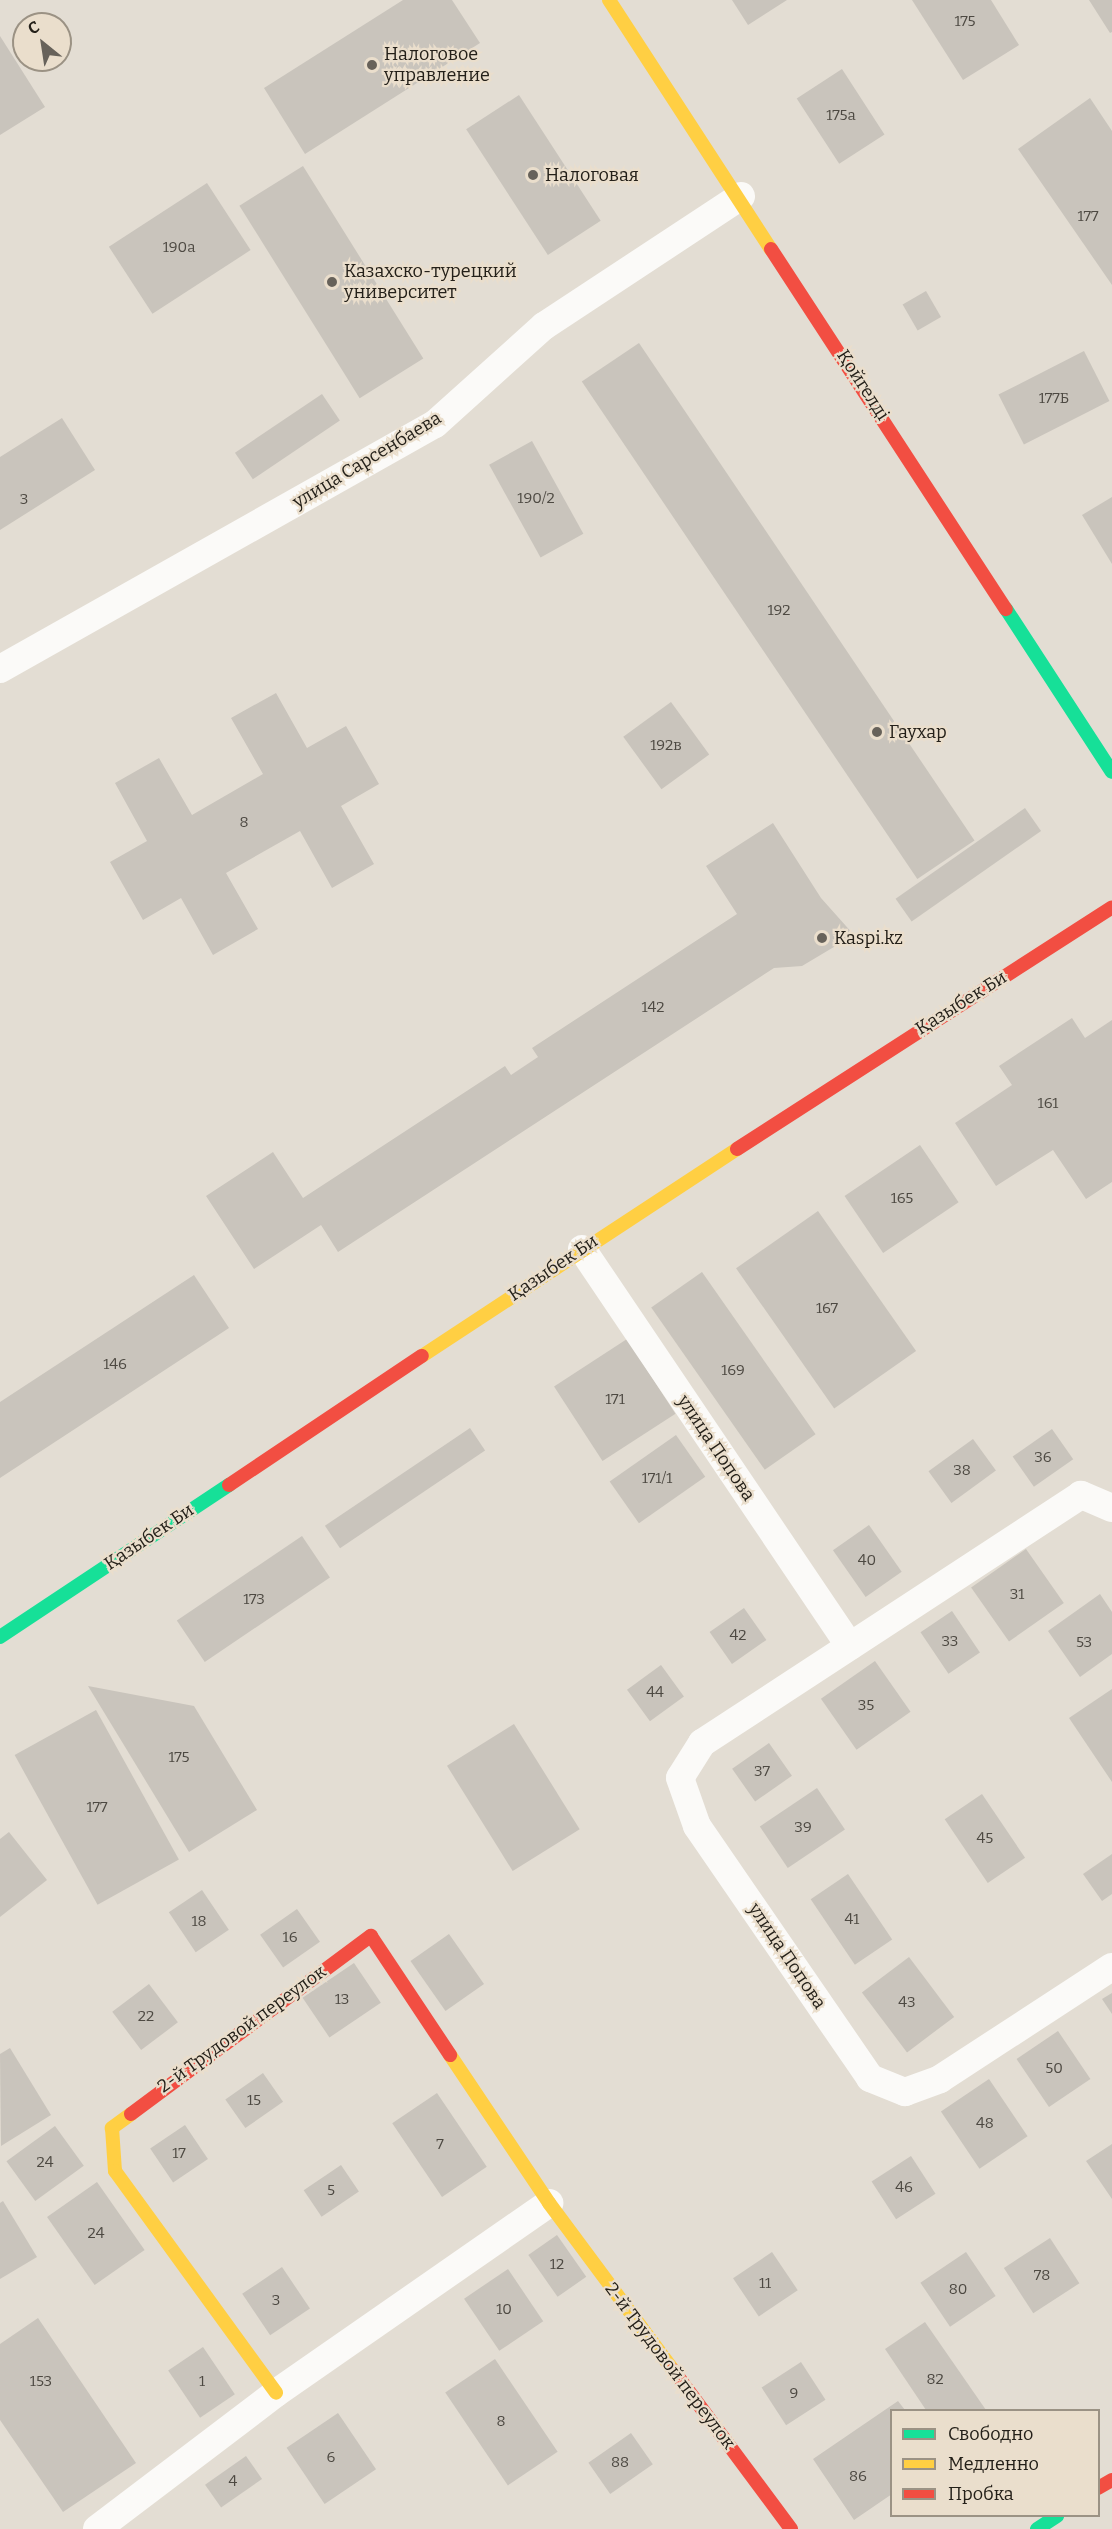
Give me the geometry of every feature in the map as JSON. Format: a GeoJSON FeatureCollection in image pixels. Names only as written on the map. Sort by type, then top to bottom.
{"type":"FeatureCollection","features":[{"type":"Feature","properties":{"kind":"street","name":"Қойгелді"},"geometry":{"type":"LineString","coordinates":[[609,0],[741,196],[1112,772]]}},
{"type":"Feature","properties":{"kind":"street","name":"улица Сарсенбаева"},"geometry":{"type":"LineString","coordinates":[[0,669],[435,424],[544,327],[741,196]]}},
{"type":"Feature","properties":{"kind":"street","name":"Қазыбек Би"},"geometry":{"type":"LineString","coordinates":[[0,1636],[582,1249],[1112,908]]}},
{"type":"Feature","properties":{"kind":"street","name":"улица Попова"},"geometry":{"type":"LineString","coordinates":[[582,1249],[850,1646]]}},
{"type":"Feature","properties":{"kind":"street","name":"улица Попова"},"geometry":{"type":"LineString","coordinates":[[1112,1508],[1081,1495],[702,1743],[680,1778],[697,1826],[870,2078],[906,2092],[940,2079],[1112,1967]]}},
{"type":"Feature","properties":{"kind":"street","name":"2-й Трудовой переулок"},"geometry":{"type":"LineString","coordinates":[[276,2393],[115,2171],[112,2128],[371,1935],[549,2203],[791,2529]]}},
{"type":"Feature","properties":{"kind":"street"},"geometry":{"type":"LineString","coordinates":[[97,2529],[276,2393],[549,2203]]}},
{"type":"Feature","properties":{"kind":"street"},"geometry":{"type":"LineString","coordinates":[[1037,2529],[1055,2517]]}},
{"type":"Feature","properties":{"kind":"building","name":"Налоговое управление"},"geometry":{"type":"Polygon","coordinates":[[[403,0],[452,0],[480,43],[305,154],[264,88],[403,0]]]}},
{"type":"Feature","properties":{"kind":"building"},"geometry":{"type":"Polygon","coordinates":[[[732,0],[787,0],[748,25],[732,0]]]}},
{"type":"Feature","properties":{"kind":"building"},"geometry":{"type":"Polygon","coordinates":[[[912,0],[991,0],[1019,45],[963,80],[912,0]]]}},
{"type":"Feature","properties":{"kind":"building"},"geometry":{"type":"Polygon","coordinates":[[[1089,0],[1112,0],[1112,32],[1110,33],[1089,0]]]}},
{"type":"Feature","properties":{"kind":"building"},"geometry":{"type":"Polygon","coordinates":[[[0,36],[12,55],[12,72],[23,72],[45,107],[0,135],[0,36]]]}},
{"type":"Feature","properties":{"kind":"building"},"geometry":{"type":"Polygon","coordinates":[[[842,69],[884,134],[839,164],[797,98],[842,69]]]}},
{"type":"Feature","properties":{"kind":"building","name":"Налоговая"},"geometry":{"type":"Polygon","coordinates":[[[519,95],[601,221],[548,255],[466,129],[519,95]]]}},
{"type":"Feature","properties":{"kind":"building"},"geometry":{"type":"Polygon","coordinates":[[[1090,98],[1112,131],[1112,285],[1018,149],[1090,98]]]}},
{"type":"Feature","properties":{"kind":"building","name":"Казахско-турецкий университет"},"geometry":{"type":"Polygon","coordinates":[[[303,166],[423,359],[360,398],[239,206],[303,166]]]}},
{"type":"Feature","properties":{"kind":"building"},"geometry":{"type":"Polygon","coordinates":[[[207,183],[251,250],[152,314],[109,247],[207,183]]]}},
{"type":"Feature","properties":{"kind":"building"},"geometry":{"type":"Polygon","coordinates":[[[926,291],[941,317],[918,330],[903,304],[926,291]]]}},
{"type":"Feature","properties":{"kind":"building"},"geometry":{"type":"Polygon","coordinates":[[[639,343],[975,840],[917,879],[582,382],[639,343]]]}},
{"type":"Feature","properties":{"kind":"building"},"geometry":{"type":"Polygon","coordinates":[[[1084,351],[1109,401],[1024,444],[998,395],[1084,351]]]}},
{"type":"Feature","properties":{"kind":"building"},"geometry":{"type":"Polygon","coordinates":[[[322,394],[340,421],[253,479],[235,453],[322,394]]]}},
{"type":"Feature","properties":{"kind":"building"},"geometry":{"type":"Polygon","coordinates":[[[62,418],[95,470],[0,530],[0,457],[62,418]]]}},
{"type":"Feature","properties":{"kind":"building"},"geometry":{"type":"Polygon","coordinates":[[[532,441],[583,534],[541,557],[489,465],[532,441]]]}},
{"type":"Feature","properties":{"kind":"building"},"geometry":{"type":"Polygon","coordinates":[[[1112,497],[1112,564],[1082,515],[1112,497]]]}},
{"type":"Feature","properties":{"kind":"building"},"geometry":{"type":"Polygon","coordinates":[[[276,693],[307,748],[346,726],[379,784],[341,806],[374,864],[332,888],[300,831],[226,873],[258,929],[213,955],[181,898],[143,920],[110,862],[147,841],[115,783],[159,758],[192,815],[263,774],[231,718],[276,693]]]}},
{"type":"Feature","properties":{"kind":"building"},"geometry":{"type":"Polygon","coordinates":[[[671,702],[709,755],[661,789],[623,737],[671,702]]]}},
{"type":"Feature","properties":{"kind":"building"},"geometry":{"type":"Polygon","coordinates":[[[1025,808],[1041,831],[912,922],[896,899],[1025,808]]]}},
{"type":"Feature","properties":{"kind":"building"},"geometry":{"type":"Polygon","coordinates":[[[773,823],[821,898],[854,935],[802,966],[774,968],[338,1252],[321,1225],[254,1269],[206,1196],[273,1152],[303,1198],[505,1066],[511,1075],[538,1057],[532,1048],[737,914],[706,866],[773,823]]]}},
{"type":"Feature","properties":{"kind":"building"},"geometry":{"type":"Polygon","coordinates":[[[1072,1018],[1085,1038],[1112,1020],[1112,1182],[1086,1199],[1053,1150],[996,1186],[955,1123],[1012,1085],[999,1066],[1072,1018]]]}},
{"type":"Feature","properties":{"kind":"building"},"geometry":{"type":"Polygon","coordinates":[[[920,1145],[959,1202],[883,1253],[845,1196],[920,1145]]]}},
{"type":"Feature","properties":{"kind":"building"},"geometry":{"type":"Polygon","coordinates":[[[818,1211],[916,1351],[834,1408],[736,1268],[818,1211]]]}},
{"type":"Feature","properties":{"kind":"building"},"geometry":{"type":"Polygon","coordinates":[[[702,1272],[816,1434],[765,1470],[651,1308],[702,1272]]]}},
{"type":"Feature","properties":{"kind":"building"},"geometry":{"type":"Polygon","coordinates":[[[194,1275],[229,1328],[0,1478],[0,1402],[194,1275]]]}},
{"type":"Feature","properties":{"kind":"building"},"geometry":{"type":"Polygon","coordinates":[[[627,1339],[675,1414],[603,1461],[554,1386],[627,1339]]]}},
{"type":"Feature","properties":{"kind":"building"},"geometry":{"type":"Polygon","coordinates":[[[470,1428],[485,1450],[340,1548],[325,1526],[470,1428]]]}},
{"type":"Feature","properties":{"kind":"building"},"geometry":{"type":"Polygon","coordinates":[[[1052,1429],[1073,1459],[1034,1487],[1013,1457],[1052,1429]]]}},
{"type":"Feature","properties":{"kind":"building"},"geometry":{"type":"Polygon","coordinates":[[[676,1435],[705,1477],[639,1523],[610,1481],[676,1435]]]}},
{"type":"Feature","properties":{"kind":"building"},"geometry":{"type":"Polygon","coordinates":[[[973,1439],[996,1471],[951,1503],[929,1471],[973,1439]]]}},
{"type":"Feature","properties":{"kind":"building"},"geometry":{"type":"Polygon","coordinates":[[[869,1525],[902,1572],[866,1597],[833,1550],[869,1525]]]}},
{"type":"Feature","properties":{"kind":"building"},"geometry":{"type":"Polygon","coordinates":[[[302,1536],[330,1577],[205,1662],[177,1620],[302,1536]]]}},
{"type":"Feature","properties":{"kind":"building"},"geometry":{"type":"Polygon","coordinates":[[[1026,1549],[1064,1603],[1009,1641],[971,1587],[1026,1549]]]}},
{"type":"Feature","properties":{"kind":"building"},"geometry":{"type":"Polygon","coordinates":[[[1100,1594],[1112,1612],[1112,1654],[1080,1677],[1048,1631],[1100,1594]]]}},
{"type":"Feature","properties":{"kind":"building"},"geometry":{"type":"Polygon","coordinates":[[[744,1608],[766,1640],[732,1664],[710,1632],[744,1608]]]}},
{"type":"Feature","properties":{"kind":"building"},"geometry":{"type":"Polygon","coordinates":[[[952,1611],[980,1652],[948,1674],[920,1632],[952,1611]]]}},
{"type":"Feature","properties":{"kind":"building"},"geometry":{"type":"Polygon","coordinates":[[[875,1661],[911,1712],[856,1750],[821,1699],[875,1661]]]}},
{"type":"Feature","properties":{"kind":"building"},"geometry":{"type":"Polygon","coordinates":[[[661,1665],[684,1697],[650,1721],[627,1690],[661,1665]]]}},
{"type":"Feature","properties":{"kind":"building"},"geometry":{"type":"Polygon","coordinates":[[[88,1686],[194,1706],[257,1810],[189,1852],[88,1686]]]}},
{"type":"Feature","properties":{"kind":"building"},"geometry":{"type":"Polygon","coordinates":[[[1112,1689],[1112,1782],[1069,1718],[1112,1689]]]}},
{"type":"Feature","properties":{"kind":"building"},"geometry":{"type":"Polygon","coordinates":[[[96,1710],[179,1860],[98,1905],[15,1755],[96,1710]]]}},
{"type":"Feature","properties":{"kind":"building"},"geometry":{"type":"Polygon","coordinates":[[[514,1724],[580,1829],[513,1871],[447,1766],[514,1724]]]}},
{"type":"Feature","properties":{"kind":"building"},"geometry":{"type":"Polygon","coordinates":[[[769,1743],[792,1776],[755,1802],[732,1769],[769,1743]]]}},
{"type":"Feature","properties":{"kind":"building"},"geometry":{"type":"Polygon","coordinates":[[[817,1788],[845,1829],[788,1868],[760,1827],[817,1788]]]}},
{"type":"Feature","properties":{"kind":"building"},"geometry":{"type":"Polygon","coordinates":[[[982,1794],[1025,1858],[988,1883],[945,1819],[982,1794]]]}},
{"type":"Feature","properties":{"kind":"building"},"geometry":{"type":"Polygon","coordinates":[[[9,1832],[47,1880],[0,1917],[0,1839],[9,1832]]]}},
{"type":"Feature","properties":{"kind":"building"},"geometry":{"type":"Polygon","coordinates":[[[1112,1854],[1112,1894],[1102,1901],[1083,1874],[1112,1854]]]}},
{"type":"Feature","properties":{"kind":"building"},"geometry":{"type":"Polygon","coordinates":[[[848,1874],[892,1939],[855,1965],[811,1899],[848,1874]]]}},
{"type":"Feature","properties":{"kind":"building"},"geometry":{"type":"Polygon","coordinates":[[[202,1890],[229,1930],[196,1952],[169,1912],[202,1890]]]}},
{"type":"Feature","properties":{"kind":"building"},"geometry":{"type":"Polygon","coordinates":[[[297,1909],[320,1942],[283,1968],[260,1935],[297,1909]]]}},
{"type":"Feature","properties":{"kind":"building"},"geometry":{"type":"Polygon","coordinates":[[[449,1934],[484,1984],[445,2011],[410,1961],[449,1934]]]}},
{"type":"Feature","properties":{"kind":"building"},"geometry":{"type":"Polygon","coordinates":[[[909,1957],[954,2017],[907,2052],[862,1993],[909,1957]]]}},
{"type":"Feature","properties":{"kind":"building"},"geometry":{"type":"Polygon","coordinates":[[[354,1963],[381,2003],[329,2037],[303,1998],[354,1963]]]}},
{"type":"Feature","properties":{"kind":"building"},"geometry":{"type":"Polygon","coordinates":[[[149,1984],[178,2022],[141,2050],[112,2012],[149,1984]]]}},
{"type":"Feature","properties":{"kind":"building"},"geometry":{"type":"Polygon","coordinates":[[[1112,1993],[1112,2014],[1102,1999],[1112,1993]]]}},
{"type":"Feature","properties":{"kind":"building"},"geometry":{"type":"Polygon","coordinates":[[[1058,2031],[1090,2079],[1049,2107],[1017,2059],[1058,2031]]]}},
{"type":"Feature","properties":{"kind":"building"},"geometry":{"type":"Polygon","coordinates":[[[10,2048],[51,2115],[1,2146],[0,2054],[10,2048]]]}},
{"type":"Feature","properties":{"kind":"building"},"geometry":{"type":"Polygon","coordinates":[[[263,2073],[283,2102],[245,2128],[225,2099],[263,2073]]]}},
{"type":"Feature","properties":{"kind":"building"},"geometry":{"type":"Polygon","coordinates":[[[989,2079],[1028,2136],[980,2169],[941,2111],[989,2079]]]}},
{"type":"Feature","properties":{"kind":"building"},"geometry":{"type":"Polygon","coordinates":[[[437,2093],[487,2167],[442,2197],[392,2123],[437,2093]]]}},
{"type":"Feature","properties":{"kind":"building"},"geometry":{"type":"Polygon","coordinates":[[[185,2125],[208,2159],[173,2182],[150,2148],[185,2125]]]}},
{"type":"Feature","properties":{"kind":"building"},"geometry":{"type":"Polygon","coordinates":[[[55,2126],[84,2166],[35,2201],[6,2161],[55,2126]]]}},
{"type":"Feature","properties":{"kind":"building"},"geometry":{"type":"Polygon","coordinates":[[[1112,2144],[1112,2199],[1086,2161],[1112,2144]]]}},
{"type":"Feature","properties":{"kind":"building"},"geometry":{"type":"Polygon","coordinates":[[[911,2156],[936,2194],[896,2219],[872,2182],[911,2156]]]}},
{"type":"Feature","properties":{"kind":"building"},"geometry":{"type":"Polygon","coordinates":[[[341,2165],[359,2192],[322,2217],[304,2190],[341,2165]]]}},
{"type":"Feature","properties":{"kind":"building"},"geometry":{"type":"Polygon","coordinates":[[[97,2182],[145,2250],[95,2285],[47,2217],[97,2182]]]}},
{"type":"Feature","properties":{"kind":"building"},"geometry":{"type":"Polygon","coordinates":[[[3,2201],[37,2257],[0,2279],[0,2203],[3,2201]]]}},
{"type":"Feature","properties":{"kind":"building"},"geometry":{"type":"Polygon","coordinates":[[[557,2235],[586,2277],[558,2297],[528,2255],[557,2235]]]}},
{"type":"Feature","properties":{"kind":"building"},"geometry":{"type":"Polygon","coordinates":[[[1050,2238],[1079,2283],[1033,2313],[1004,2268],[1050,2238]]]}},
{"type":"Feature","properties":{"kind":"building"},"geometry":{"type":"Polygon","coordinates":[[[772,2252],[798,2290],[759,2316],[733,2278],[772,2252]]]}},
{"type":"Feature","properties":{"kind":"building"},"geometry":{"type":"Polygon","coordinates":[[[966,2252],[996,2296],[950,2327],[920,2283],[966,2252]]]}},
{"type":"Feature","properties":{"kind":"building"},"geometry":{"type":"Polygon","coordinates":[[[282,2267],[310,2308],[270,2335],[242,2294],[282,2267]]]}},
{"type":"Feature","properties":{"kind":"building"},"geometry":{"type":"Polygon","coordinates":[[[508,2269],[543,2321],[499,2351],[464,2299],[508,2269]]]}},
{"type":"Feature","properties":{"kind":"building"},"geometry":{"type":"Polygon","coordinates":[[[38,2318],[136,2463],[63,2512],[0,2420],[0,2344],[38,2318]]]}},
{"type":"Feature","properties":{"kind":"building"},"geometry":{"type":"Polygon","coordinates":[[[925,2322],[985,2409],[925,2409],[885,2349],[925,2322]]]}},
{"type":"Feature","properties":{"kind":"building"},"geometry":{"type":"Polygon","coordinates":[[[203,2347],[235,2394],[200,2418],[168,2370],[203,2347]]]}},
{"type":"Feature","properties":{"kind":"building"},"geometry":{"type":"Polygon","coordinates":[[[495,2359],[558,2452],[508,2485],[445,2393],[495,2359]]]}},
{"type":"Feature","properties":{"kind":"building"},"geometry":{"type":"Polygon","coordinates":[[[801,2362],[826,2400],[786,2425],[762,2388],[801,2362]]]}},
{"type":"Feature","properties":{"kind":"building"},"geometry":{"type":"Polygon","coordinates":[[[898,2401],[904,2409],[890,2409],[890,2495],[854,2520],[813,2459],[898,2401]]]}},
{"type":"Feature","properties":{"kind":"building"},"geometry":{"type":"Polygon","coordinates":[[[338,2413],[376,2469],[325,2504],[287,2448],[338,2413]]]}},
{"type":"Feature","properties":{"kind":"building"},"geometry":{"type":"Polygon","coordinates":[[[631,2433],[653,2464],[610,2494],[588,2463],[631,2433]]]}},
{"type":"Feature","properties":{"kind":"building"},"geometry":{"type":"Polygon","coordinates":[[[246,2456],[262,2479],[221,2508],[205,2485],[246,2456]]]}},
{"type":"Feature","properties":{"kind":"traffic: fast"},"geometry":{"type":"LineString","coordinates":[[1006,609],[1112,772]]}},
{"type":"Feature","properties":{"kind":"traffic: fast"},"geometry":{"type":"LineString","coordinates":[[0,1637],[229,1485]]}},
{"type":"Feature","properties":{"kind":"traffic: fast"},"geometry":{"type":"LineString","coordinates":[[1037,2529],[1055,2517]]}},
{"type":"Feature","properties":{"kind":"traffic: slow"},"geometry":{"type":"LineString","coordinates":[[609,0],[771,249]]}},
{"type":"Feature","properties":{"kind":"traffic: slow"},"geometry":{"type":"LineString","coordinates":[[422,1356],[737,1149]]}},
{"type":"Feature","properties":{"kind":"traffic: slow"},"geometry":{"type":"LineString","coordinates":[[450,2055],[549,2203],[673,2370]]}},
{"type":"Feature","properties":{"kind":"traffic: slow"},"geometry":{"type":"LineString","coordinates":[[131,2114],[112,2128],[115,2171],[276,2393]]}},
{"type":"Feature","properties":{"kind":"traffic: jam"},"geometry":{"type":"LineString","coordinates":[[771,249],[1006,609]]}},
{"type":"Feature","properties":{"kind":"traffic: jam"},"geometry":{"type":"LineString","coordinates":[[737,1149],[1112,907]]}},
{"type":"Feature","properties":{"kind":"traffic: jam"},"geometry":{"type":"LineString","coordinates":[[229,1485],[422,1356]]}},
{"type":"Feature","properties":{"kind":"traffic: jam"},"geometry":{"type":"LineString","coordinates":[[131,2114],[371,1936],[450,2055]]}},
{"type":"Feature","properties":{"kind":"traffic: jam"},"geometry":{"type":"LineString","coordinates":[[673,2370],[791,2529]]}},
{"type":"Feature","properties":{"kind":"traffic: jam"},"geometry":{"type":"LineString","coordinates":[[1100,2487],[1112,2480]]}},
{"type":"Feature","properties":{"kind":"place","name":"Налоговое управление"},"geometry":{"type":"Point","coordinates":[372,65]}},
{"type":"Feature","properties":{"kind":"place","name":"Налоговая"},"geometry":{"type":"Point","coordinates":[533,175]}},
{"type":"Feature","properties":{"kind":"place","name":"Казахско-турецкий университет"},"geometry":{"type":"Point","coordinates":[332,282]}},
{"type":"Feature","properties":{"kind":"place","name":"Гаухар"},"geometry":{"type":"Point","coordinates":[877,732]}},
{"type":"Feature","properties":{"kind":"place","name":"Kaspi.kz"},"geometry":{"type":"Point","coordinates":[822,938]}}]}
